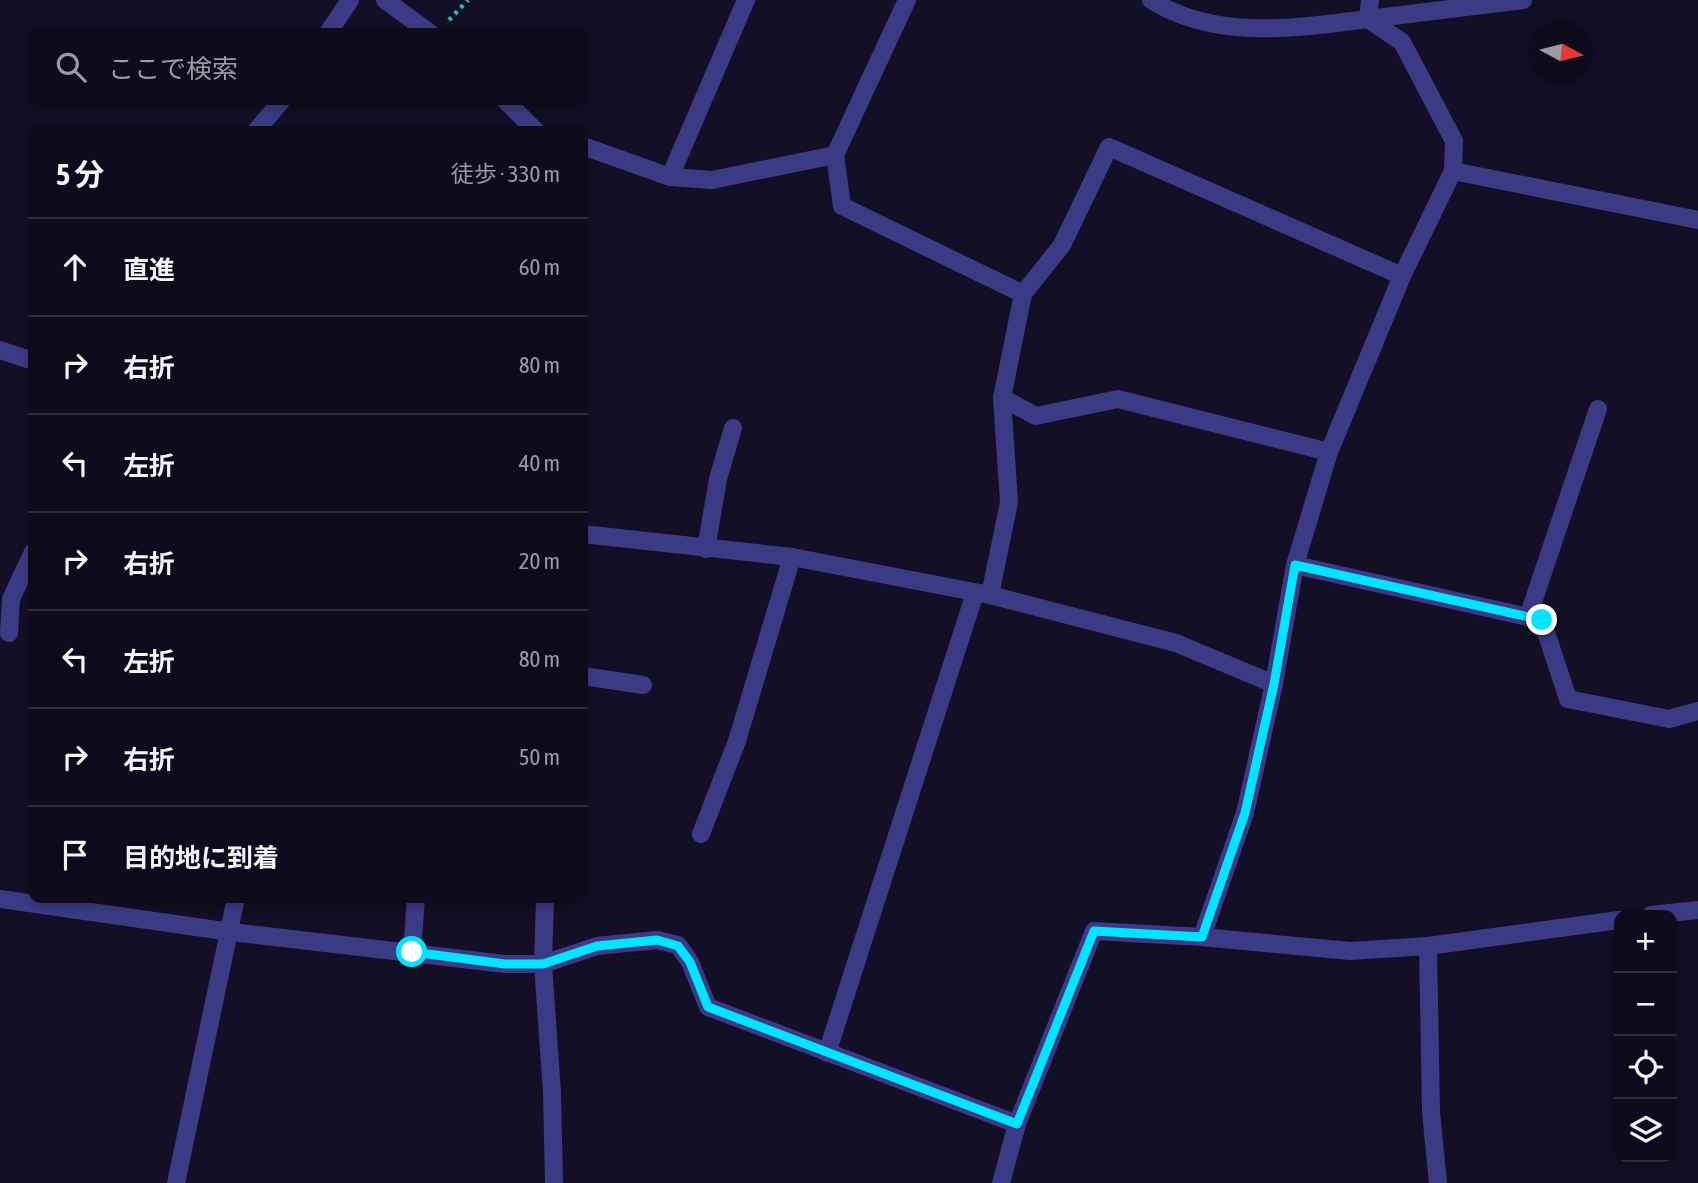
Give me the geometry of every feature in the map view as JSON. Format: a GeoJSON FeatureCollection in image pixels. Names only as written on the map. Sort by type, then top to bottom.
{"type":"FeatureCollection","features":[{"type":"Feature","properties":{"kind":"street"},"geometry":{"type":"LineString","coordinates":[[331,28],[350,0]]}},
{"type":"Feature","properties":{"kind":"street"},"geometry":{"type":"LineString","coordinates":[[385,0],[435,28]]}},
{"type":"Feature","properties":{"kind":"street"},"geometry":{"type":"LineString","coordinates":[[670,177],[744,0]]}},
{"type":"Feature","properties":{"kind":"street"},"geometry":{"type":"LineString","coordinates":[[907,0],[835,155],[842,206],[1023,294]]}},
{"type":"Feature","properties":{"kind":"street"},"geometry":{"type":"LineString","coordinates":[[1151,0],[1166,9],[1227,27],[1277,30],[1369,9],[1523,0]]}},
{"type":"Feature","properties":{"kind":"street"},"geometry":{"type":"LineString","coordinates":[[1202,937],[1245,813],[1274,684],[1295,565],[1329,452],[1402,276],[1453,171],[1454,141],[1402,42],[1369,9]]}},
{"type":"Feature","properties":{"kind":"street"},"geometry":{"type":"LineString","coordinates":[[260,126],[278,105]]}},
{"type":"Feature","properties":{"kind":"street"},"geometry":{"type":"LineString","coordinates":[[510,105],[534,126]]}},
{"type":"Feature","properties":{"kind":"street"},"geometry":{"type":"LineString","coordinates":[[827,1053],[983,594],[1009,502],[1002,398],[1023,294],[1062,245],[1109,147],[1402,276]]}},
{"type":"Feature","properties":{"kind":"street"},"geometry":{"type":"LineString","coordinates":[[588,148],[670,177],[712,180],[835,155]]}},
{"type":"Feature","properties":{"kind":"street"},"geometry":{"type":"LineString","coordinates":[[1453,171],[1698,220]]}},
{"type":"Feature","properties":{"kind":"street"},"geometry":{"type":"LineString","coordinates":[[0,350],[28,359]]}},
{"type":"Feature","properties":{"kind":"street"},"geometry":{"type":"LineString","coordinates":[[1002,398],[1036,416],[1118,399],[1329,452]]}},
{"type":"Feature","properties":{"kind":"street"},"geometry":{"type":"LineString","coordinates":[[1528,617],[1598,409]]}},
{"type":"Feature","properties":{"kind":"street"},"geometry":{"type":"LineString","coordinates":[[706,549],[718,480],[733,428]]}},
{"type":"Feature","properties":{"kind":"street"},"geometry":{"type":"LineString","coordinates":[[588,535],[792,557],[983,594],[1176,643],[1274,684]]}},
{"type":"Feature","properties":{"kind":"street"},"geometry":{"type":"LineString","coordinates":[[701,834],[737,741],[792,557]]}},
{"type":"Feature","properties":{"kind":"street"},"geometry":{"type":"LineString","coordinates":[[9,633],[12,599],[28,563]]}},
{"type":"Feature","properties":{"kind":"street"},"geometry":{"type":"LineString","coordinates":[[1295,565],[1542,620],[1568,699],[1669,719],[1698,711]]}},
{"type":"Feature","properties":{"kind":"street"},"geometry":{"type":"LineString","coordinates":[[588,678],[643,685]]}},
{"type":"Feature","properties":{"kind":"street"},"geometry":{"type":"LineString","coordinates":[[0,899],[231,932],[505,964],[543,964],[597,946],[657,940],[678,946],[690,962],[708,1007],[1017,1124]]}},
{"type":"Feature","properties":{"kind":"street"},"geometry":{"type":"LineString","coordinates":[[176,1183],[235,903]]}},
{"type":"Feature","properties":{"kind":"street"},"geometry":{"type":"LineString","coordinates":[[412,952],[416,903]]}},
{"type":"Feature","properties":{"kind":"street"},"geometry":{"type":"LineString","coordinates":[[545,903],[543,964],[552,1093],[554,1183]]}},
{"type":"Feature","properties":{"kind":"street"},"geometry":{"type":"LineString","coordinates":[[1677,912],[1698,910]]}},
{"type":"Feature","properties":{"kind":"street"},"geometry":{"type":"LineString","coordinates":[[1001,1183],[1017,1124],[1094,931],[1202,937],[1350,951],[1428,946],[1614,921]]}},
{"type":"Feature","properties":{"kind":"street"},"geometry":{"type":"LineString","coordinates":[[1428,946],[1430,1112],[1438,1183]]}},
{"type":"Feature","properties":{"kind":"path"},"geometry":{"type":"LineString","coordinates":[[438,28],[468,0]]}},
{"type":"Feature","properties":{"kind":"route"},"geometry":{"type":"LineString","coordinates":[[412,952],[505,964],[543,964],[597,946],[657,940],[678,946],[690,962],[708,1007],[1017,1124],[1060,1009],[1094,931],[1202,937],[1245,813],[1274,684],[1295,565],[1542,620]]}}]}
